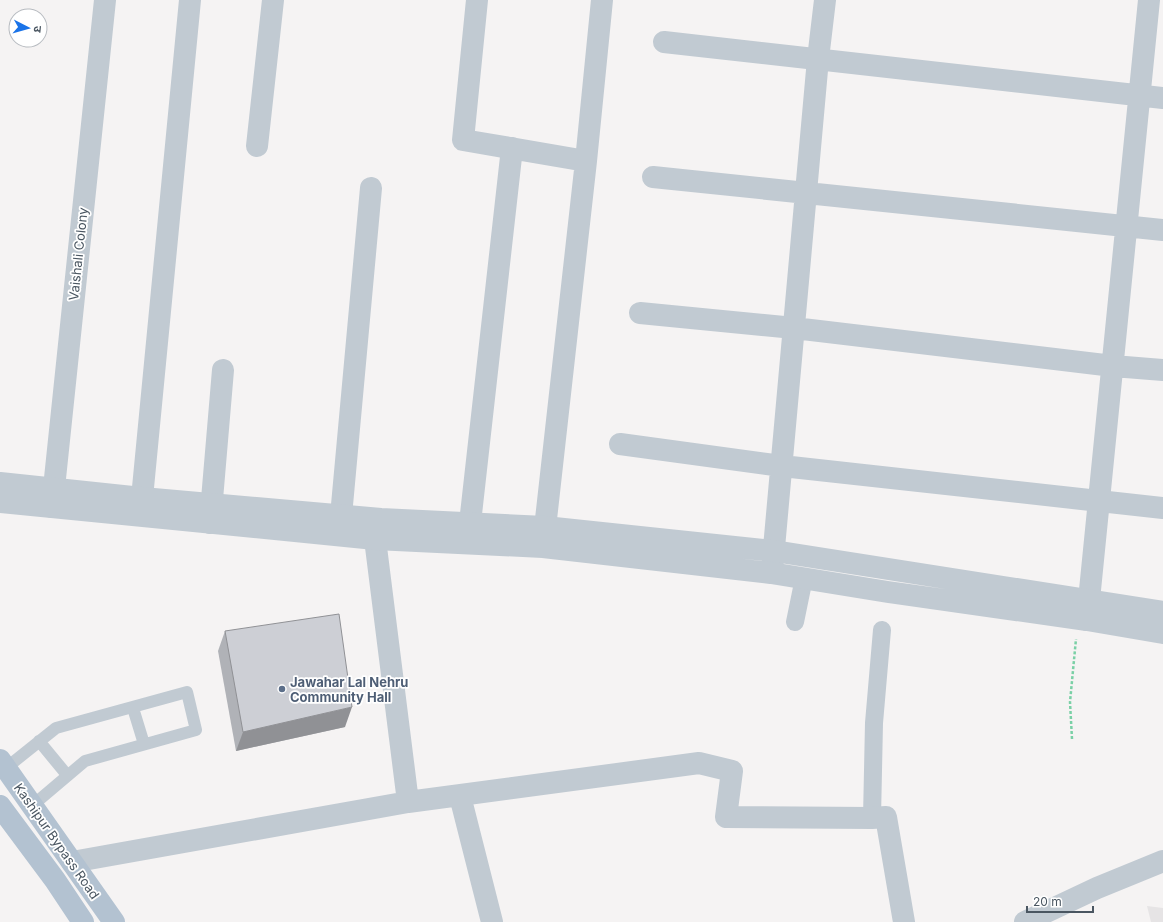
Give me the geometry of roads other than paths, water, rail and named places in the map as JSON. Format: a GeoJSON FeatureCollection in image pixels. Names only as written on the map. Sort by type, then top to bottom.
{"type":"FeatureCollection","features":[{"type":"Feature","properties":{"kind":"main road","name":"Kashipur Bypass Road"},"geometry":{"type":"LineString","coordinates":[[2,767],[33,805],[114,922]]}},
{"type":"Feature","properties":{"kind":"main road"},"geometry":{"type":"LineString","coordinates":[[0,806],[55,880],[83,922]]}},
{"type":"Feature","properties":{"kind":"street","name":"Vaishali Colony"},"geometry":{"type":"LineString","coordinates":[[53,498],[105,0]]}},
{"type":"Feature","properties":{"kind":"street"},"geometry":{"type":"LineString","coordinates":[[142,498],[190,0]]}},
{"type":"Feature","properties":{"kind":"street"},"geometry":{"type":"LineString","coordinates":[[257,146],[273,0]]}},
{"type":"Feature","properties":{"kind":"street"},"geometry":{"type":"LineString","coordinates":[[477,0],[463,140],[586,161]]}},
{"type":"Feature","properties":{"kind":"street"},"geometry":{"type":"LineString","coordinates":[[544,537],[586,161],[602,0]]}},
{"type":"Feature","properties":{"kind":"street"},"geometry":{"type":"LineString","coordinates":[[771,573],[782,466],[818,59],[825,0]]}},
{"type":"Feature","properties":{"kind":"street"},"geometry":{"type":"LineString","coordinates":[[1085,613],[1099,500],[1149,0]]}},
{"type":"Feature","properties":{"kind":"street"},"geometry":{"type":"LineString","coordinates":[[664,42],[1163,98]]}},
{"type":"Feature","properties":{"kind":"street"},"geometry":{"type":"LineString","coordinates":[[470,524],[512,148]]}},
{"type":"Feature","properties":{"kind":"street"},"geometry":{"type":"LineString","coordinates":[[653,177],[1163,230]]}},
{"type":"Feature","properties":{"kind":"street"},"geometry":{"type":"LineString","coordinates":[[341,516],[371,188]]}},
{"type":"Feature","properties":{"kind":"street"},"geometry":{"type":"LineString","coordinates":[[640,313],[794,328],[1112,366],[1163,370]]}},
{"type":"Feature","properties":{"kind":"street"},"geometry":{"type":"LineString","coordinates":[[211,514],[224,370]]}},
{"type":"Feature","properties":{"kind":"street"},"geometry":{"type":"LineString","coordinates":[[620,444],[782,466],[1163,508]]}},
{"type":"Feature","properties":{"kind":"street"},"geometry":{"type":"LineString","coordinates":[[0,482],[53,498],[211,514],[375,539],[544,537],[774,551],[1085,613],[1163,633]]}},
{"type":"Feature","properties":{"kind":"street"},"geometry":{"type":"LineString","coordinates":[[0,502],[53,498],[142,498],[211,514],[341,516],[470,524],[888,592],[1085,613],[1163,612]]}},
{"type":"Feature","properties":{"kind":"street"},"geometry":{"type":"LineString","coordinates":[[375,539],[408,802]]}},
{"type":"Feature","properties":{"kind":"street"},"geometry":{"type":"LineString","coordinates":[[795,622],[804,578]]}},
{"type":"Feature","properties":{"kind":"street"},"geometry":{"type":"LineString","coordinates":[[872,818],[874,723],[882,630]]}},
{"type":"Feature","properties":{"kind":"street"},"geometry":{"type":"LineString","coordinates":[[72,862],[408,802],[699,763],[732,771],[726,817],[872,818],[886,816],[904,922]]}},
{"type":"Feature","properties":{"kind":"street"},"geometry":{"type":"LineString","coordinates":[[460,796],[492,922]]}},
{"type":"Feature","properties":{"kind":"street"},"geometry":{"type":"LineString","coordinates":[[1025,922],[1097,888],[1163,861]]}},
{"type":"Feature","properties":{"kind":"lane"},"geometry":{"type":"LineString","coordinates":[[2,767],[56,728],[187,692],[196,730],[85,761],[33,805]]}},
{"type":"Feature","properties":{"kind":"lane"},"geometry":{"type":"LineString","coordinates":[[133,708],[144,744]]}},
{"type":"Feature","properties":{"kind":"lane"},"geometry":{"type":"LineString","coordinates":[[39,741],[67,775]]}},
{"type":"Feature","properties":{"kind":"place","name":"Jawahar Lal Nehru Community Hall"},"geometry":{"type":"Point","coordinates":[282,689]}}]}
